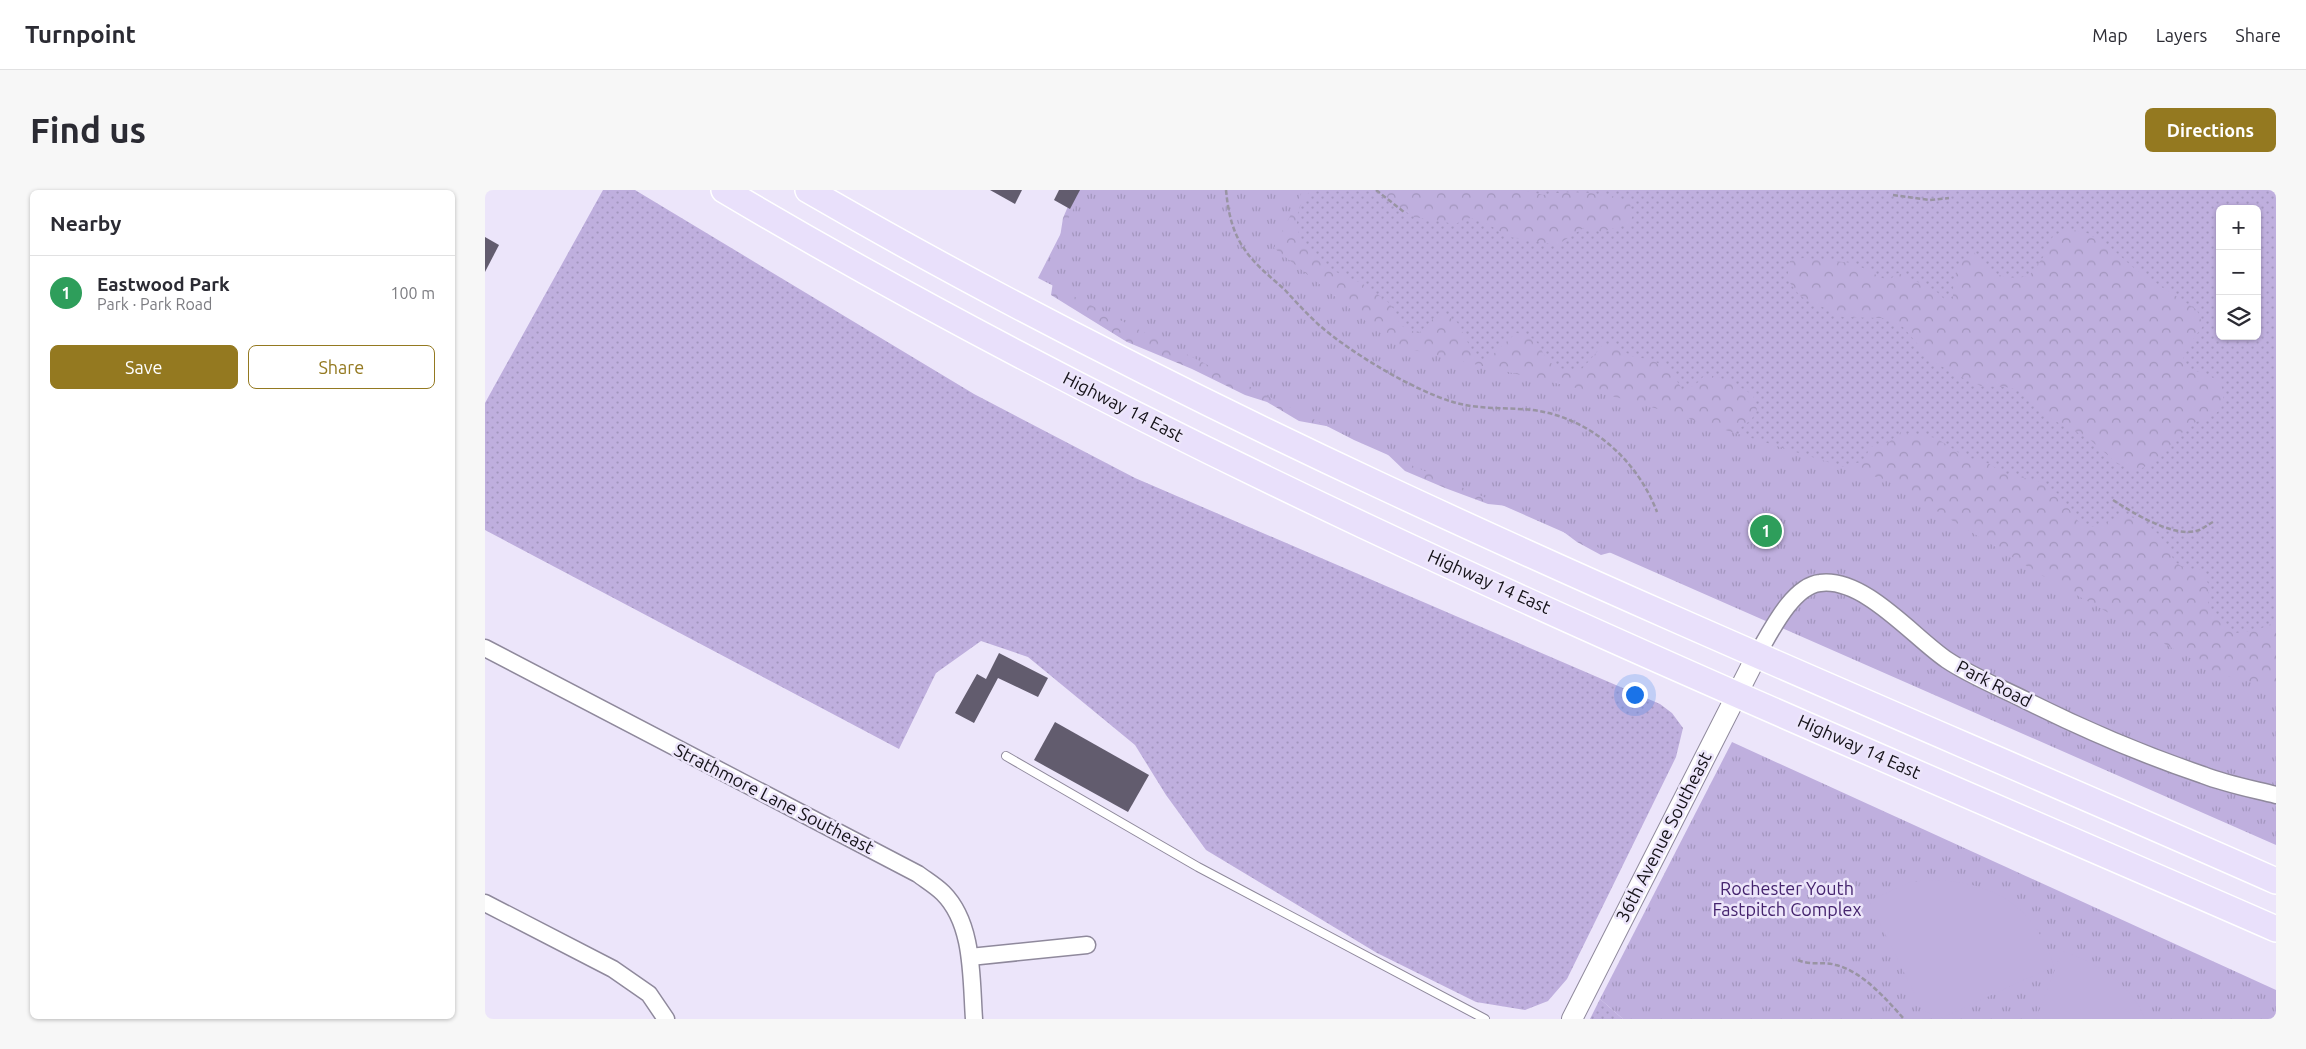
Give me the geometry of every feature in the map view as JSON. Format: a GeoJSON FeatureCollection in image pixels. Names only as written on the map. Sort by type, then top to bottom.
{"type":"FeatureCollection","features":[{"type":"Feature","properties":{"kind":"main road","name":"Highway 14 East"},"geometry":{"type":"LineString","coordinates":[[724,190],[915,300],[1137,414],[1457,569],[1737,694],[2276,928]]}},
{"type":"Feature","properties":{"kind":"main road"},"geometry":{"type":"LineString","coordinates":[[808,190],[988,290],[1307,452],[1498,541],[2276,881]]}},
{"type":"Feature","properties":{"kind":"street","name":"Park Road"},"geometry":{"type":"LineString","coordinates":[[1757,655],[1796,596],[1813,584],[1838,584],[1852,589],[1880,606],[1947,659],[2078,727],[2204,776],[2276,795]]}},
{"type":"Feature","properties":{"kind":"street","name":"Strathmore Lane Southeast"},"geometry":{"type":"LineString","coordinates":[[485,648],[918,874],[944,894],[960,918],[970,957],[974,1019]]}},
{"type":"Feature","properties":{"kind":"street","name":"36th Avenue Southeast"},"geometry":{"type":"LineString","coordinates":[[1572,1019],[1757,655]]}},
{"type":"Feature","properties":{"kind":"street"},"geometry":{"type":"LineString","coordinates":[[485,903],[613,969],[649,994],[666,1019]]}},
{"type":"Feature","properties":{"kind":"street"},"geometry":{"type":"LineString","coordinates":[[970,957],[1087,945]]}},
{"type":"Feature","properties":{"kind":"lane"},"geometry":{"type":"LineString","coordinates":[[1006,756],[1198,867],[1485,1019]]}},
{"type":"Feature","properties":{"kind":"path"},"geometry":{"type":"LineString","coordinates":[[1226,190],[1228,212],[1234,232],[1244,250],[1259,267],[1320,325],[1343,343],[1424,392],[1447,400],[1482,408],[1531,410],[1559,415],[1581,425],[1606,441],[1633,469],[1651,497],[1657,512]]}},
{"type":"Feature","properties":{"kind":"path"},"geometry":{"type":"LineString","coordinates":[[1376,190],[1404,212]]}},
{"type":"Feature","properties":{"kind":"path"},"geometry":{"type":"LineString","coordinates":[[1893,195],[1930,200],[1949,198]]}},
{"type":"Feature","properties":{"kind":"path"},"geometry":{"type":"LineString","coordinates":[[2113,500],[2148,522],[2185,531],[2198,531],[2213,522]]}},
{"type":"Feature","properties":{"kind":"path"},"geometry":{"type":"LineString","coordinates":[[1798,960],[1807,964],[1836,964],[1851,971],[1870,984],[1904,1019]]}},
{"type":"Feature","properties":{"kind":"green space"},"geometry":{"type":"Polygon","coordinates":[[[603,190],[635,190],[974,394],[1135,478],[1660,704],[1672,713],[1683,728],[1676,757],[1567,979],[1548,1001],[1525,1010],[1476,1002],[1377,953],[1206,850],[1166,795],[1135,745],[1028,657],[981,641],[936,673],[899,749],[485,530],[485,403],[603,190]]]}},
{"type":"Feature","properties":{"kind":"green space"},"geometry":{"type":"Polygon","coordinates":[[[1075,190],[1311,190],[1302,203],[1297,227],[1307,248],[1327,266],[1363,284],[1387,301],[1404,328],[1419,333],[1440,312],[1457,322],[1476,358],[1486,361],[1516,333],[1533,339],[1550,362],[1559,368],[1569,370],[1581,370],[1603,345],[1614,344],[1631,356],[1651,360],[1668,368],[1683,390],[1695,385],[1706,374],[1730,381],[1753,395],[1757,410],[1751,420],[1727,438],[1623,549],[1601,555],[1577,542],[1549,521],[1518,507],[1488,504],[1445,488],[1405,471],[1383,450],[1337,428],[1299,421],[1267,402],[1245,395],[1192,369],[1127,342],[1051,295],[1063,218],[1075,190]]]}},
{"type":"Feature","properties":{"kind":"green space"},"geometry":{"type":"Polygon","coordinates":[[[1083,190],[1303,190],[1274,248],[1397,346],[1632,401],[1886,480],[2053,582],[2219,674],[2276,688],[2276,845],[1354,440],[1038,278],[1083,190]]]}},
{"type":"Feature","properties":{"kind":"green space"},"geometry":{"type":"Polygon","coordinates":[[[1303,190],[2276,190],[2276,688],[1397,346],[1274,248],[1303,190]]]}},
{"type":"Feature","properties":{"kind":"green space"},"geometry":{"type":"Polygon","coordinates":[[[1378,190],[1509,190],[1527,191],[1543,195],[1553,193],[1597,194],[1629,201],[1633,215],[1629,224],[1601,232],[1585,227],[1557,245],[1510,237],[1484,222],[1470,218],[1455,224],[1414,217],[1378,190]]]}},
{"type":"Feature","properties":{"kind":"green space"},"geometry":{"type":"Polygon","coordinates":[[[2068,229],[2087,233],[2110,247],[2135,269],[2197,310],[2203,326],[2191,342],[2182,361],[2185,369],[2204,373],[2220,381],[2223,402],[2218,412],[2191,425],[2153,462],[2135,471],[2118,464],[2088,438],[2053,420],[2018,390],[2006,387],[1981,386],[1959,376],[1932,361],[1903,327],[1885,318],[1843,317],[1800,296],[1787,279],[1790,261],[1804,258],[1853,263],[1888,281],[1898,273],[1935,290],[1944,299],[1953,301],[1953,285],[1958,267],[1973,251],[1985,265],[1997,274],[2011,278],[2029,276],[2044,256],[2053,236],[2068,229]]]}},
{"type":"Feature","properties":{"kind":"green space"},"geometry":{"type":"Polygon","coordinates":[[[1901,432],[1936,438],[1967,458],[1982,460],[2008,475],[2036,480],[2057,493],[2081,525],[2097,527],[2125,514],[2137,520],[2162,538],[2176,562],[2189,569],[2200,569],[2209,585],[2208,607],[2220,622],[2236,633],[2257,630],[2276,622],[2276,747],[1842,476],[1849,465],[1864,461],[1870,447],[1889,442],[1901,432]]]}},
{"type":"Feature","properties":{"kind":"green space","name":"Rochester Youth Fastpitch Complex"},"geometry":{"type":"Polygon","coordinates":[[[1732,742],[2276,990],[2276,1019],[1623,1019],[1600,999],[1732,742]]]}},
{"type":"Feature","properties":{"kind":"green space"},"geometry":{"type":"Polygon","coordinates":[[[1930,880],[1953,881],[1973,885],[2008,900],[2023,912],[2035,927],[2046,945],[2054,966],[1942,1018],[1923,1011],[1869,901],[1910,882],[1930,880]]]}},
{"type":"Feature","properties":{"kind":"green space"},"geometry":{"type":"Polygon","coordinates":[[[2062,951],[2100,968],[2122,985],[2139,1006],[2145,1019],[2036,1019],[2062,951]]]}},
{"type":"Feature","properties":{"kind":"green space"},"geometry":{"type":"Polygon","coordinates":[[[1600,999],[1623,1019],[1590,1019],[1600,999]]]}},
{"type":"Feature","properties":{"kind":"building"},"geometry":{"type":"Polygon","coordinates":[[[990,190],[1022,190],[1015,204],[990,190]]]}},
{"type":"Feature","properties":{"kind":"building"},"geometry":{"type":"Polygon","coordinates":[[[1059,190],[1080,190],[1070,209],[1054,200],[1059,190]]]}},
{"type":"Feature","properties":{"kind":"building"},"geometry":{"type":"Polygon","coordinates":[[[485,237],[499,245],[485,272],[485,237]]]}},
{"type":"Feature","properties":{"kind":"building"},"geometry":{"type":"Polygon","coordinates":[[[999,653],[1048,678],[1038,697],[998,678],[974,723],[955,713],[977,674],[986,679],[999,653]]]}},
{"type":"Feature","properties":{"kind":"building"},"geometry":{"type":"Polygon","coordinates":[[[1055,722],[1149,775],[1128,812],[1034,760],[1055,722]]]}},
{"type":"Feature","properties":{"kind":"place","name":"Eastwood Park"},"geometry":{"type":"Point","coordinates":[1766,531]}}]}
